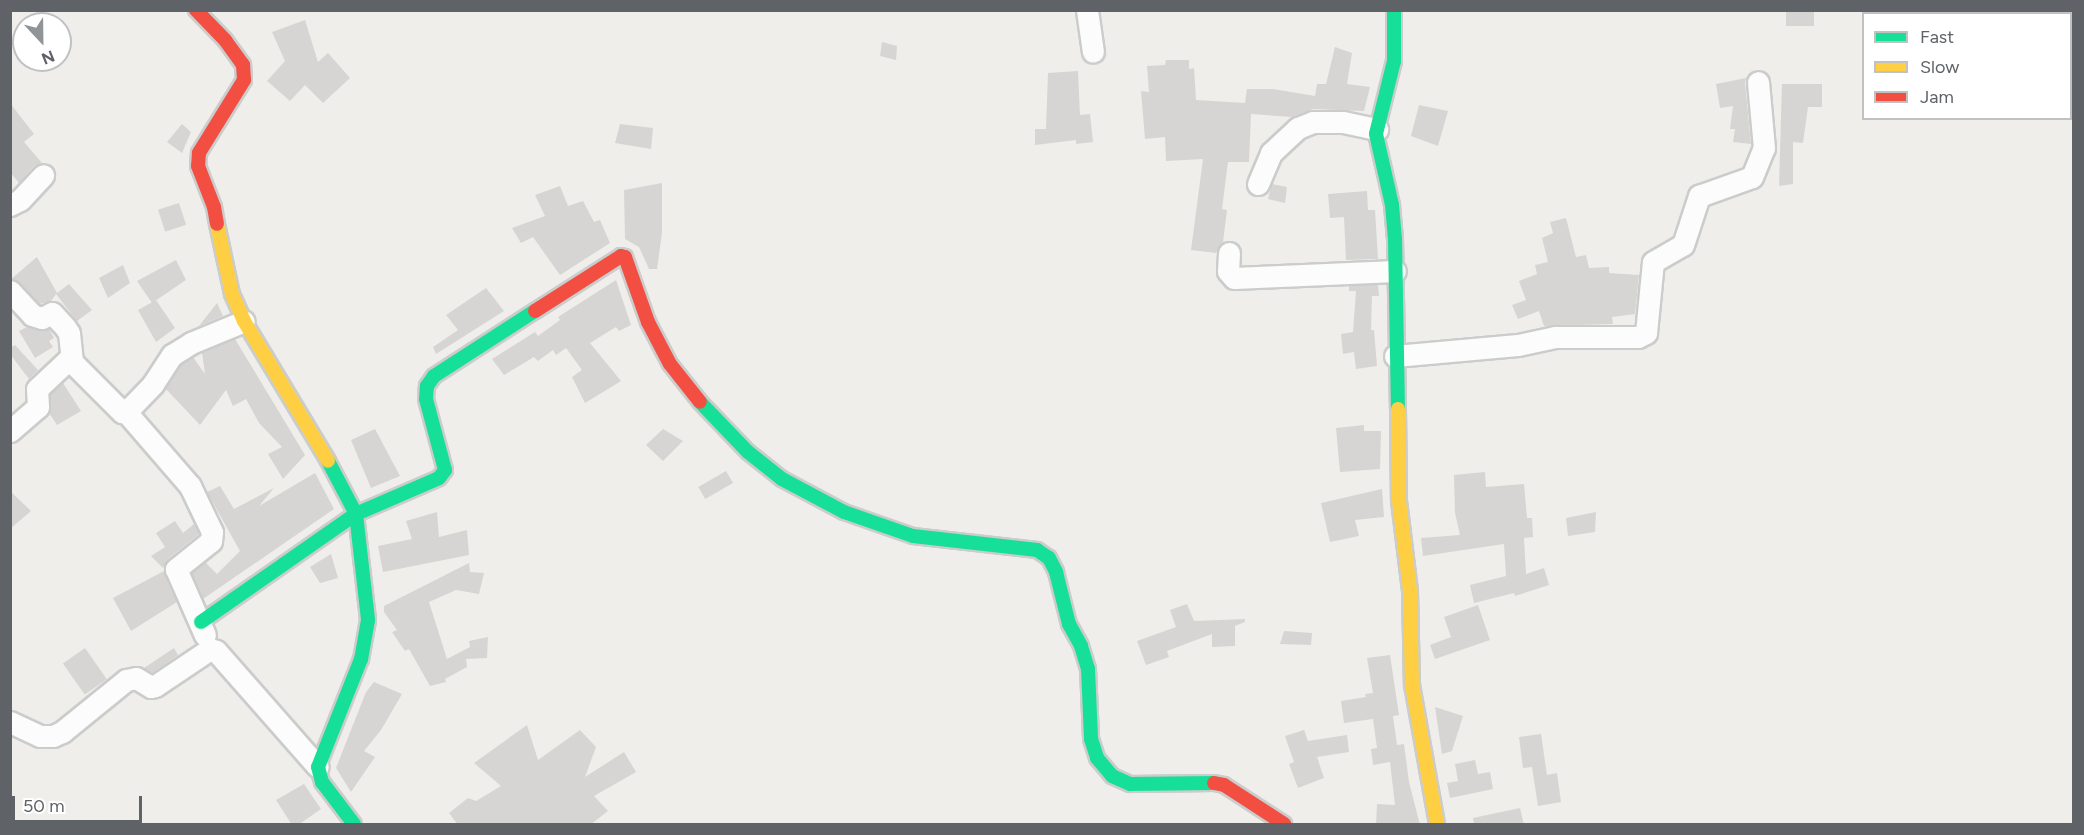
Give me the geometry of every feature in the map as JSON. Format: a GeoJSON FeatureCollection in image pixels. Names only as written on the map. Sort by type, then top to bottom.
{"type":"FeatureCollection","features":[{"type":"Feature","properties":{"kind":"street"},"geometry":{"type":"LineString","coordinates":[[196,10],[225,40],[243,65],[244,80],[199,153],[198,166],[214,207],[222,258],[232,294],[244,321],[326,457],[356,514],[368,620],[366,635],[361,659],[318,767]]}},
{"type":"Feature","properties":{"kind":"street"},"geometry":{"type":"LineString","coordinates":[[1087,10],[1093,52]]}},
{"type":"Feature","properties":{"kind":"street"},"geometry":{"type":"LineString","coordinates":[[1394,10],[1394,61],[1377,129],[1378,149],[1392,205],[1399,501],[1410,591],[1412,686],[1437,825]]}},
{"type":"Feature","properties":{"kind":"street"},"geometry":{"type":"LineString","coordinates":[[1395,356],[1518,345],[1550,337],[1638,337],[1647,333],[1653,262],[1683,245],[1699,196],[1752,177],[1764,148],[1758,82]]}},
{"type":"Feature","properties":{"kind":"street"},"geometry":{"type":"LineString","coordinates":[[1258,184],[1271,153],[1298,128],[1313,122],[1343,122],[1377,129]]}},
{"type":"Feature","properties":{"kind":"street"},"geometry":{"type":"LineString","coordinates":[[10,205],[20,200],[43,175]]}},
{"type":"Feature","properties":{"kind":"street"},"geometry":{"type":"LineString","coordinates":[[1229,253],[1228,275],[1234,278],[1395,271]]}},
{"type":"Feature","properties":{"kind":"street"},"geometry":{"type":"LineString","coordinates":[[201,622],[356,514],[439,478],[445,470],[426,399],[427,386],[434,376],[613,258],[625,257],[648,322],[670,364],[694,396],[748,452],[782,479],[844,512],[913,536],[1037,550],[1049,558],[1056,572],[1069,624],[1081,646],[1088,669],[1091,739],[1097,758],[1112,776],[1130,784],[1205,782],[1224,785],[1284,825]]}},
{"type":"Feature","properties":{"kind":"street"},"geometry":{"type":"LineString","coordinates":[[10,291],[32,315],[42,318],[51,313],[68,330],[70,358],[118,410],[126,412],[190,486],[212,532],[211,541],[176,569],[177,577],[201,622],[210,650]]}},
{"type":"Feature","properties":{"kind":"street"},"geometry":{"type":"LineString","coordinates":[[126,412],[153,384],[172,355],[204,336],[244,321]]}},
{"type":"Feature","properties":{"kind":"street"},"geometry":{"type":"LineString","coordinates":[[10,431],[38,407],[37,388],[70,358]]}},
{"type":"Feature","properties":{"kind":"street"},"geometry":{"type":"LineString","coordinates":[[10,723],[40,736],[53,736],[62,732],[126,680],[136,678],[151,687],[156,686],[210,650],[216,651],[318,767],[322,782],[354,825]]}},
{"type":"Feature","properties":{"kind":"building"},"geometry":{"type":"Polygon","coordinates":[[[1786,10],[1814,10],[1814,26],[1786,26],[1786,10]]]}},
{"type":"Feature","properties":{"kind":"building"},"geometry":{"type":"Polygon","coordinates":[[[305,20],[318,62],[328,53],[350,78],[323,103],[305,85],[290,101],[267,81],[285,61],[272,32],[305,20]]]}},
{"type":"Feature","properties":{"kind":"building"},"geometry":{"type":"Polygon","coordinates":[[[882,42],[897,46],[896,60],[880,56],[882,42]]]}},
{"type":"Feature","properties":{"kind":"building"},"geometry":{"type":"Polygon","coordinates":[[[1335,47],[1352,53],[1347,84],[1370,87],[1364,111],[1313,109],[1292,117],[1251,114],[1249,162],[1228,162],[1222,209],[1227,210],[1223,242],[1216,253],[1191,250],[1203,159],[1166,161],[1165,137],[1145,139],[1141,91],[1149,92],[1147,66],[1165,65],[1166,60],[1189,60],[1189,69],[1194,68],[1196,100],[1245,103],[1247,89],[1273,89],[1315,96],[1317,84],[1326,84],[1335,47]]]}},
{"type":"Feature","properties":{"kind":"building"},"geometry":{"type":"Polygon","coordinates":[[[1078,71],[1080,115],[1090,114],[1093,142],[1076,144],[1076,140],[1035,145],[1035,129],[1046,129],[1048,73],[1078,71]]]}},
{"type":"Feature","properties":{"kind":"building"},"geometry":{"type":"Polygon","coordinates":[[[1746,78],[1751,144],[1733,142],[1735,129],[1730,129],[1733,106],[1720,108],[1716,84],[1746,78]]]}},
{"type":"Feature","properties":{"kind":"building"},"geometry":{"type":"Polygon","coordinates":[[[1782,84],[1822,84],[1822,107],[1808,107],[1803,143],[1793,142],[1793,184],[1779,186],[1782,84]]]}},
{"type":"Feature","properties":{"kind":"building"},"geometry":{"type":"Polygon","coordinates":[[[10,103],[34,134],[24,142],[42,163],[34,166],[19,183],[10,172],[10,103]]]}},
{"type":"Feature","properties":{"kind":"building"},"geometry":{"type":"Polygon","coordinates":[[[1419,105],[1448,111],[1438,146],[1411,136],[1419,105]]]}},
{"type":"Feature","properties":{"kind":"building"},"geometry":{"type":"Polygon","coordinates":[[[182,124],[191,132],[182,153],[167,142],[182,124]]]}},
{"type":"Feature","properties":{"kind":"building"},"geometry":{"type":"Polygon","coordinates":[[[620,124],[653,128],[651,149],[615,143],[620,124]]]}},
{"type":"Feature","properties":{"kind":"building"},"geometry":{"type":"Polygon","coordinates":[[[662,183],[662,233],[657,269],[649,269],[639,247],[625,239],[624,190],[662,183]]]}},
{"type":"Feature","properties":{"kind":"building"},"geometry":{"type":"Polygon","coordinates":[[[1272,184],[1287,187],[1285,203],[1268,199],[1272,184]]]}},
{"type":"Feature","properties":{"kind":"building"},"geometry":{"type":"Polygon","coordinates":[[[560,186],[568,206],[583,201],[594,222],[600,220],[610,243],[560,275],[533,237],[521,243],[512,228],[545,216],[535,195],[560,186]]]}},
{"type":"Feature","properties":{"kind":"building"},"geometry":{"type":"Polygon","coordinates":[[[1367,191],[1368,210],[1375,210],[1378,259],[1346,260],[1344,217],[1330,218],[1328,194],[1367,191]]]}},
{"type":"Feature","properties":{"kind":"building"},"geometry":{"type":"Polygon","coordinates":[[[179,203],[186,225],[165,232],[158,210],[179,203]]]}},
{"type":"Feature","properties":{"kind":"building"},"geometry":{"type":"Polygon","coordinates":[[[1566,218],[1576,257],[1586,255],[1589,268],[1609,267],[1609,273],[1639,275],[1635,314],[1612,317],[1613,324],[1544,326],[1539,311],[1518,319],[1512,305],[1526,300],[1519,281],[1537,274],[1535,265],[1548,262],[1542,238],[1553,233],[1550,222],[1566,218]]]}},
{"type":"Feature","properties":{"kind":"building"},"geometry":{"type":"Polygon","coordinates":[[[37,257],[57,293],[69,284],[92,310],[77,321],[56,294],[51,301],[39,304],[19,282],[11,279],[37,257]]]}},
{"type":"Feature","properties":{"kind":"building"},"geometry":{"type":"Polygon","coordinates":[[[176,260],[186,280],[152,303],[137,281],[176,260]]]}},
{"type":"Feature","properties":{"kind":"building"},"geometry":{"type":"Polygon","coordinates":[[[123,265],[130,283],[108,298],[99,278],[123,265]]]}},
{"type":"Feature","properties":{"kind":"building"},"geometry":{"type":"Polygon","coordinates":[[[616,280],[631,325],[619,331],[616,327],[590,343],[621,381],[585,403],[572,377],[582,370],[566,348],[556,355],[553,350],[538,361],[534,357],[504,375],[492,359],[535,332],[538,336],[560,320],[558,317],[616,280]]]}},
{"type":"Feature","properties":{"kind":"building"},"geometry":{"type":"Polygon","coordinates":[[[1378,284],[1379,296],[1372,296],[1371,330],[1374,330],[1377,366],[1356,369],[1354,352],[1343,354],[1341,334],[1353,332],[1356,291],[1349,291],[1349,286],[1378,284]]]}},
{"type":"Feature","properties":{"kind":"building"},"geometry":{"type":"Polygon","coordinates":[[[486,288],[504,311],[436,354],[433,347],[458,330],[446,315],[486,288]]]}},
{"type":"Feature","properties":{"kind":"building"},"geometry":{"type":"Polygon","coordinates":[[[156,300],[175,328],[156,342],[138,310],[156,300]]]}},
{"type":"Feature","properties":{"kind":"building"},"geometry":{"type":"Polygon","coordinates":[[[217,303],[223,316],[199,326],[217,303]]]}},
{"type":"Feature","properties":{"kind":"building"},"geometry":{"type":"Polygon","coordinates":[[[27,327],[38,330],[49,329],[54,338],[49,341],[53,347],[35,358],[19,331],[27,327]]]}},
{"type":"Feature","properties":{"kind":"building"},"geometry":{"type":"Polygon","coordinates":[[[235,339],[305,455],[283,479],[268,454],[282,447],[259,423],[246,399],[233,406],[226,390],[200,425],[165,388],[181,364],[193,357],[205,374],[202,352],[235,339]]]}},
{"type":"Feature","properties":{"kind":"building"},"geometry":{"type":"Polygon","coordinates":[[[15,345],[38,370],[29,379],[10,354],[10,348],[15,345]]]}},
{"type":"Feature","properties":{"kind":"building"},"geometry":{"type":"Polygon","coordinates":[[[63,383],[81,411],[57,425],[49,413],[50,394],[63,383]]]}},
{"type":"Feature","properties":{"kind":"building"},"geometry":{"type":"Polygon","coordinates":[[[1364,425],[1364,431],[1381,431],[1380,469],[1340,472],[1336,428],[1364,425]]]}},
{"type":"Feature","properties":{"kind":"building"},"geometry":{"type":"Polygon","coordinates":[[[375,429],[400,476],[371,488],[351,440],[375,429]]]}},
{"type":"Feature","properties":{"kind":"building"},"geometry":{"type":"Polygon","coordinates":[[[663,429],[683,441],[663,461],[646,445],[663,429]]]}},
{"type":"Feature","properties":{"kind":"building"},"geometry":{"type":"Polygon","coordinates":[[[726,471],[733,483],[705,499],[698,487],[726,471]]]}},
{"type":"Feature","properties":{"kind":"building"},"geometry":{"type":"Polygon","coordinates":[[[1485,472],[1486,487],[1524,484],[1527,518],[1532,518],[1533,537],[1524,538],[1526,574],[1544,568],[1549,585],[1515,596],[1514,593],[1474,603],[1470,585],[1506,576],[1504,544],[1423,556],[1421,538],[1460,535],[1455,513],[1454,475],[1485,472]]]}},
{"type":"Feature","properties":{"kind":"building"},"geometry":{"type":"Polygon","coordinates":[[[315,473],[334,509],[203,599],[192,573],[205,562],[217,574],[240,551],[207,492],[220,486],[234,509],[274,488],[259,506],[315,473]]]}},
{"type":"Feature","properties":{"kind":"building"},"geometry":{"type":"Polygon","coordinates":[[[1382,489],[1384,517],[1355,520],[1359,536],[1330,542],[1321,503],[1382,489]]]}},
{"type":"Feature","properties":{"kind":"building"},"geometry":{"type":"Polygon","coordinates":[[[10,491],[31,511],[10,529],[10,491]]]}},
{"type":"Feature","properties":{"kind":"building"},"geometry":{"type":"Polygon","coordinates":[[[437,512],[439,537],[467,530],[469,555],[383,572],[378,546],[412,539],[406,521],[437,512]]]}},
{"type":"Feature","properties":{"kind":"building"},"geometry":{"type":"Polygon","coordinates":[[[1596,512],[1595,532],[1568,536],[1566,518],[1596,512]]]}},
{"type":"Feature","properties":{"kind":"building"},"geometry":{"type":"Polygon","coordinates":[[[175,521],[183,533],[194,524],[199,534],[168,559],[163,568],[151,556],[165,547],[156,533],[175,521]]]}},
{"type":"Feature","properties":{"kind":"building"},"geometry":{"type":"Polygon","coordinates":[[[331,554],[338,578],[320,583],[310,567],[331,554]]]}},
{"type":"Feature","properties":{"kind":"building"},"geometry":{"type":"Polygon","coordinates":[[[469,563],[470,572],[484,573],[479,594],[456,590],[429,602],[447,659],[470,647],[469,641],[488,637],[487,658],[466,659],[467,667],[445,679],[446,682],[430,686],[409,649],[405,651],[392,632],[397,630],[384,612],[384,606],[469,563]]]}},
{"type":"Feature","properties":{"kind":"building"},"geometry":{"type":"Polygon","coordinates":[[[164,571],[177,602],[131,631],[113,598],[164,571]]]}},
{"type":"Feature","properties":{"kind":"building"},"geometry":{"type":"Polygon","coordinates":[[[1187,604],[1194,621],[1245,619],[1245,622],[1235,626],[1235,646],[1212,647],[1212,634],[1167,651],[1169,657],[1146,665],[1137,641],[1176,627],[1170,610],[1187,604]]]}},
{"type":"Feature","properties":{"kind":"building"},"geometry":{"type":"Polygon","coordinates":[[[1478,605],[1490,640],[1435,659],[1430,645],[1451,637],[1444,617],[1478,605]]]}},
{"type":"Feature","properties":{"kind":"building"},"geometry":{"type":"Polygon","coordinates":[[[1284,631],[1312,633],[1311,645],[1280,644],[1284,631]]]}},
{"type":"Feature","properties":{"kind":"building"},"geometry":{"type":"Polygon","coordinates":[[[85,648],[107,679],[85,695],[63,663],[85,648]]]}},
{"type":"Feature","properties":{"kind":"building"},"geometry":{"type":"Polygon","coordinates":[[[174,648],[178,655],[152,673],[144,668],[174,648]]]}},
{"type":"Feature","properties":{"kind":"building"},"geometry":{"type":"Polygon","coordinates":[[[1390,655],[1399,715],[1393,716],[1397,745],[1404,744],[1409,782],[1420,825],[1376,825],[1377,804],[1395,805],[1390,762],[1373,765],[1371,749],[1377,748],[1373,719],[1344,723],[1341,701],[1366,697],[1365,694],[1373,693],[1367,658],[1390,655]]]}},
{"type":"Feature","properties":{"kind":"building"},"geometry":{"type":"Polygon","coordinates":[[[374,682],[402,694],[381,730],[364,751],[375,757],[351,792],[336,768],[366,692],[374,682]]]}},
{"type":"Feature","properties":{"kind":"building"},"geometry":{"type":"Polygon","coordinates":[[[1435,707],[1463,716],[1452,751],[1442,754],[1435,707]]]}},
{"type":"Feature","properties":{"kind":"building"},"geometry":{"type":"Polygon","coordinates":[[[527,725],[538,760],[580,730],[596,747],[585,777],[624,752],[636,772],[594,796],[608,811],[590,825],[458,825],[449,813],[468,798],[476,801],[501,786],[474,763],[527,725]]]}},
{"type":"Feature","properties":{"kind":"building"},"geometry":{"type":"Polygon","coordinates":[[[1304,730],[1308,741],[1347,735],[1349,752],[1317,757],[1324,778],[1298,788],[1289,764],[1294,762],[1285,736],[1304,730]]]}},
{"type":"Feature","properties":{"kind":"building"},"geometry":{"type":"Polygon","coordinates":[[[1541,734],[1547,775],[1557,773],[1561,802],[1538,806],[1532,767],[1523,768],[1519,737],[1541,734]]]}},
{"type":"Feature","properties":{"kind":"building"},"geometry":{"type":"Polygon","coordinates":[[[1475,760],[1478,774],[1490,772],[1493,789],[1450,798],[1447,783],[1458,781],[1455,764],[1475,760]]]}},
{"type":"Feature","properties":{"kind":"building"},"geometry":{"type":"Polygon","coordinates":[[[304,784],[321,809],[298,825],[292,825],[276,800],[304,784]]]}},
{"type":"Feature","properties":{"kind":"building"},"geometry":{"type":"Polygon","coordinates":[[[1520,808],[1524,825],[1474,825],[1473,818],[1520,808]]]}},
{"type":"Feature","properties":{"kind":"traffic: fast"},"geometry":{"type":"LineString","coordinates":[[1394,10],[1394,61],[1376,134],[1392,205],[1395,239],[1398,409]]}},
{"type":"Feature","properties":{"kind":"traffic: fast"},"geometry":{"type":"LineString","coordinates":[[201,622],[356,514],[439,478],[445,470],[426,399],[427,386],[434,376],[535,311]]}},
{"type":"Feature","properties":{"kind":"traffic: fast"},"geometry":{"type":"LineString","coordinates":[[700,402],[748,452],[782,479],[844,512],[913,536],[1037,550],[1049,558],[1056,572],[1069,624],[1081,646],[1088,669],[1091,739],[1097,758],[1112,776],[1130,784],[1214,783]]}},
{"type":"Feature","properties":{"kind":"traffic: fast"},"geometry":{"type":"LineString","coordinates":[[328,461],[356,514],[368,620],[361,659],[318,767],[322,782],[354,824]]}},
{"type":"Feature","properties":{"kind":"traffic: slow"},"geometry":{"type":"LineString","coordinates":[[217,224],[232,294],[244,321],[328,461]]}},
{"type":"Feature","properties":{"kind":"traffic: slow"},"geometry":{"type":"LineString","coordinates":[[1398,409],[1399,501],[1410,591],[1412,685],[1437,824]]}},
{"type":"Feature","properties":{"kind":"traffic: jam"},"geometry":{"type":"LineString","coordinates":[[196,10],[225,40],[243,65],[244,80],[199,153],[198,166],[214,207],[217,224]]}},
{"type":"Feature","properties":{"kind":"traffic: jam"},"geometry":{"type":"LineString","coordinates":[[535,311],[621,256],[625,257],[648,322],[670,364],[700,402]]}},
{"type":"Feature","properties":{"kind":"traffic: jam"},"geometry":{"type":"LineString","coordinates":[[1214,783],[1224,785],[1284,824]]}}]}
